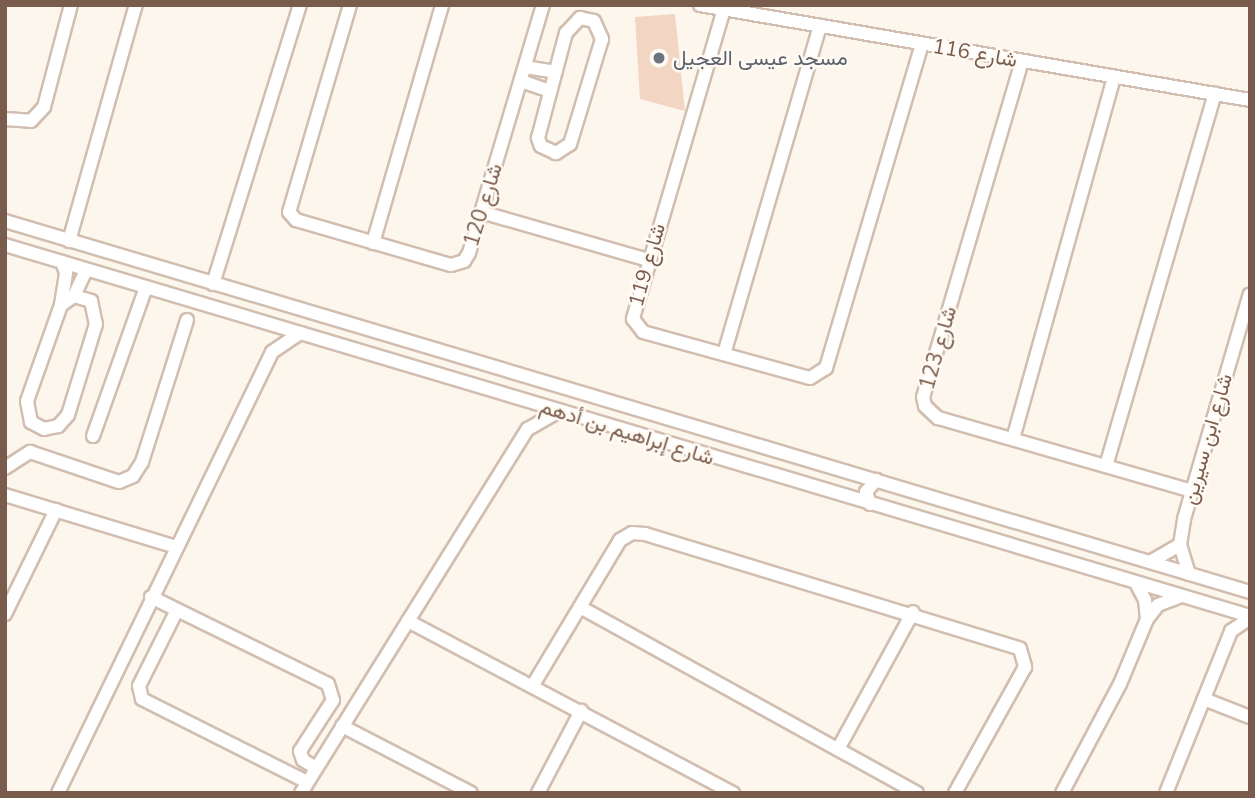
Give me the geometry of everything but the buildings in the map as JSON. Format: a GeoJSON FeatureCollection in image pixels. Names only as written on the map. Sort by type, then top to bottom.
{"type":"FeatureCollection","features":[{"type":"Feature","properties":{"kind":"street"},"geometry":{"type":"LineString","coordinates":[[5,119],[21,123],[42,111],[71,5]]}},
{"type":"Feature","properties":{"kind":"street"},"geometry":{"type":"LineString","coordinates":[[69,241],[136,5]]}},
{"type":"Feature","properties":{"kind":"street"},"geometry":{"type":"LineString","coordinates":[[213,284],[300,5]]}},
{"type":"Feature","properties":{"kind":"street","name":"شارع 120"},"geometry":{"type":"LineString","coordinates":[[350,5],[288,206],[296,220],[373,243],[460,264],[469,253],[544,5]]}},
{"type":"Feature","properties":{"kind":"street"},"geometry":{"type":"LineString","coordinates":[[373,243],[442,5]]}},
{"type":"Feature","properties":{"kind":"street","name":"شارع 116"},"geometry":{"type":"LineString","coordinates":[[700,5],[1250,100]]}},
{"type":"Feature","properties":{"kind":"street","name":"شارع 119"},"geometry":{"type":"LineString","coordinates":[[724,9],[632,311],[637,326],[810,378],[826,368],[922,44]]}},
{"type":"Feature","properties":{"kind":"street"},"geometry":{"type":"LineString","coordinates":[[580,18],[594,20],[602,32],[601,46],[570,144],[556,153],[541,146],[538,138],[550,91],[569,27],[580,18]]}},
{"type":"Feature","properties":{"kind":"street"},"geometry":{"type":"LineString","coordinates":[[723,354],[820,26]]}},
{"type":"Feature","properties":{"kind":"street","name":"شارع 123"},"geometry":{"type":"LineString","coordinates":[[1022,61],[923,397],[927,410],[938,418],[1192,491]]}},
{"type":"Feature","properties":{"kind":"street"},"geometry":{"type":"LineString","coordinates":[[525,66],[556,72]]}},
{"type":"Feature","properties":{"kind":"street"},"geometry":{"type":"LineString","coordinates":[[1013,439],[1114,77]]}},
{"type":"Feature","properties":{"kind":"street"},"geometry":{"type":"LineString","coordinates":[[521,80],[550,91]]}},
{"type":"Feature","properties":{"kind":"street"},"geometry":{"type":"LineString","coordinates":[[1105,466],[1215,94]]}},
{"type":"Feature","properties":{"kind":"street"},"geometry":{"type":"LineString","coordinates":[[481,212],[648,260]]}},
{"type":"Feature","properties":{"kind":"street","name":"شارع إبراهيم بن أدهم"},"geometry":{"type":"LineString","coordinates":[[5,221],[1250,592]]}},
{"type":"Feature","properties":{"kind":"street","name":"شارع إبراهيم بن أدهم"},"geometry":{"type":"LineString","coordinates":[[5,245],[1250,617]]}},
{"type":"Feature","properties":{"kind":"street"},"geometry":{"type":"LineString","coordinates":[[62,262],[66,273],[61,305],[26,408],[31,422],[44,429],[58,426],[68,415],[96,324],[91,301],[74,296]]}},
{"type":"Feature","properties":{"kind":"street"},"geometry":{"type":"LineString","coordinates":[[61,305],[74,296],[86,270]]}},
{"type":"Feature","properties":{"kind":"street"},"geometry":{"type":"LineString","coordinates":[[93,436],[146,287]]}},
{"type":"Feature","properties":{"kind":"street","name":"شارع ابن سيرين"},"geometry":{"type":"LineString","coordinates":[[1189,574],[1180,545],[1192,491],[1246,322],[1250,294]]}},
{"type":"Feature","properties":{"kind":"street"},"geometry":{"type":"LineString","coordinates":[[5,468],[30,452],[119,482],[133,477],[142,463],[187,320]]}},
{"type":"Feature","properties":{"kind":"street"},"geometry":{"type":"LineString","coordinates":[[263,322],[272,352]]}},
{"type":"Feature","properties":{"kind":"street"},"geometry":{"type":"LineString","coordinates":[[58,793],[272,352],[300,333]]}},
{"type":"Feature","properties":{"kind":"street"},"geometry":{"type":"LineString","coordinates":[[177,610],[139,686],[142,699],[304,788],[528,429],[530,417],[523,400]]}},
{"type":"Feature","properties":{"kind":"street"},"geometry":{"type":"LineString","coordinates":[[528,429],[559,411]]}},
{"type":"Feature","properties":{"kind":"street"},"geometry":{"type":"LineString","coordinates":[[835,494],[847,482],[841,469]]}},
{"type":"Feature","properties":{"kind":"street"},"geometry":{"type":"LineString","coordinates":[[870,504],[866,492],[876,480]]}},
{"type":"Feature","properties":{"kind":"street"},"geometry":{"type":"LineString","coordinates":[[5,495],[176,547]]}},
{"type":"Feature","properties":{"kind":"street"},"geometry":{"type":"LineString","coordinates":[[5,614],[56,510]]}},
{"type":"Feature","properties":{"kind":"street"},"geometry":{"type":"LineString","coordinates":[[533,685],[620,540],[639,532],[913,612],[1016,647],[1025,657],[1024,667],[955,793]]}},
{"type":"Feature","properties":{"kind":"street"},"geometry":{"type":"LineString","coordinates":[[1150,562],[1180,545]]}},
{"type":"Feature","properties":{"kind":"street"},"geometry":{"type":"LineString","coordinates":[[1136,583],[1145,600],[1147,619]]}},
{"type":"Feature","properties":{"kind":"street"},"geometry":{"type":"LineString","coordinates":[[1062,793],[1120,684],[1147,619],[1158,605],[1182,596]]}},
{"type":"Feature","properties":{"kind":"street"},"geometry":{"type":"LineString","coordinates":[[151,597],[328,684],[333,700],[300,751],[303,760],[316,768]]}},
{"type":"Feature","properties":{"kind":"street"},"geometry":{"type":"LineString","coordinates":[[580,607],[917,793]]}},
{"type":"Feature","properties":{"kind":"street"},"geometry":{"type":"LineString","coordinates":[[1219,607],[1231,631]]}},
{"type":"Feature","properties":{"kind":"street"},"geometry":{"type":"LineString","coordinates":[[838,749],[913,612]]}},
{"type":"Feature","properties":{"kind":"street"},"geometry":{"type":"LineString","coordinates":[[1166,793],[1231,631],[1250,617]]}},
{"type":"Feature","properties":{"kind":"street"},"geometry":{"type":"LineString","coordinates":[[408,621],[733,793]]}},
{"type":"Feature","properties":{"kind":"street"},"geometry":{"type":"LineString","coordinates":[[1204,699],[1250,717]]}},
{"type":"Feature","properties":{"kind":"street"},"geometry":{"type":"LineString","coordinates":[[538,793],[582,711]]}},
{"type":"Feature","properties":{"kind":"street"},"geometry":{"type":"LineString","coordinates":[[342,726],[471,793]]}},
{"type":"Feature","properties":{"kind":"street"},"geometry":{"type":"LineString","coordinates":[[701,793],[709,780]]}},
{"type":"Feature","properties":{"kind":"place","name":"مسجد عيسى العجيل"},"geometry":{"type":"Point","coordinates":[659,58]}}]}
